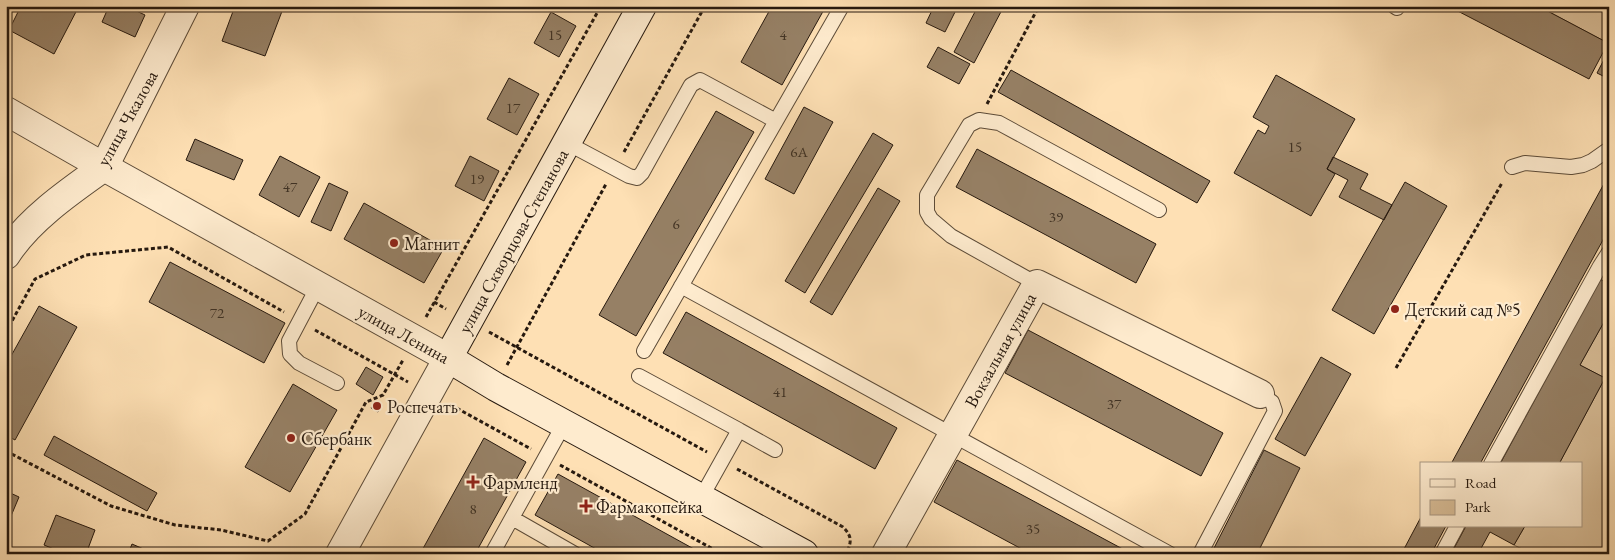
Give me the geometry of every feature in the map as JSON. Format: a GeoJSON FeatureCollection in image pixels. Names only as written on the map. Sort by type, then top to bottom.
{"type":"FeatureCollection","features":[{"type":"Feature","properties":{"kind":"street","name":"улица Чкалова"},"geometry":{"type":"LineString","coordinates":[[6,255],[13,244],[54,203],[104,167],[185,6]]}},
{"type":"Feature","properties":{"kind":"street","name":"улица Скворцова-Степанова"},"geometry":{"type":"LineString","coordinates":[[340,554],[642,6]]}},
{"type":"Feature","properties":{"kind":"street","name":"улица Ленина"},"geometry":{"type":"LineString","coordinates":[[6,110],[104,167],[564,424],[804,554]]}},
{"type":"Feature","properties":{"kind":"street","name":"Вокзальная улица"},"geometry":{"type":"LineString","coordinates":[[886,554],[1036,284],[1260,394]]}},
{"type":"Feature","properties":{"kind":"lane"},"geometry":{"type":"LineString","coordinates":[[644,351],[842,6]]}},
{"type":"Feature","properties":{"kind":"lane"},"geometry":{"type":"LineString","coordinates":[[567,143],[636,178],[642,173],[691,85],[700,80],[776,122]]}},
{"type":"Feature","properties":{"kind":"lane"},"geometry":{"type":"LineString","coordinates":[[1036,284],[951,236],[931,219],[927,212],[927,195],[969,126],[978,120],[999,123],[1159,210]]}},
{"type":"Feature","properties":{"kind":"lane"},"geometry":{"type":"LineString","coordinates":[[1512,167],[1525,163],[1571,167],[1583,165],[1609,149]]}},
{"type":"Feature","properties":{"kind":"lane"},"geometry":{"type":"LineString","coordinates":[[1492,462],[1604,268],[1609,252]]}},
{"type":"Feature","properties":{"kind":"lane"},"geometry":{"type":"LineString","coordinates":[[318,286],[289,341],[290,354],[298,363],[337,383]]}},
{"type":"Feature","properties":{"kind":"lane"},"geometry":{"type":"LineString","coordinates":[[681,286],[1170,554]]}},
{"type":"Feature","properties":{"kind":"lane"},"geometry":{"type":"LineString","coordinates":[[639,376],[775,450]]}},
{"type":"Feature","properties":{"kind":"lane"},"geometry":{"type":"LineString","coordinates":[[1200,554],[1275,411],[1272,402],[1260,394]]}},
{"type":"Feature","properties":{"kind":"lane"},"geometry":{"type":"LineString","coordinates":[[492,554],[564,424]]}},
{"type":"Feature","properties":{"kind":"lane"},"geometry":{"type":"LineString","coordinates":[[701,498],[739,430]]}},
{"type":"Feature","properties":{"kind":"lane"},"geometry":{"type":"LineString","coordinates":[[512,518],[575,554]]}},
{"type":"Feature","properties":{"kind":"lane"},"geometry":{"type":"LineString","coordinates":[[1442,554],[1456,528]]}},
{"type":"Feature","properties":{"kind":"path"},"geometry":{"type":"LineString","coordinates":[[6,451],[111,506],[175,525],[222,530],[268,541],[305,514],[366,402],[383,395],[601,6]]}},
{"type":"Feature","properties":{"kind":"path"},"geometry":{"type":"LineString","coordinates":[[496,386],[705,6]]}},
{"type":"Feature","properties":{"kind":"path"},"geometry":{"type":"LineString","coordinates":[[978,120],[1039,6]]}},
{"type":"Feature","properties":{"kind":"path"},"geometry":{"type":"LineString","coordinates":[[1396,368],[1512,167]]}},
{"type":"Feature","properties":{"kind":"path"},"geometry":{"type":"LineString","coordinates":[[6,332],[35,279],[86,256],[168,247],[428,393],[722,554]]}},
{"type":"Feature","properties":{"kind":"path"},"geometry":{"type":"LineString","coordinates":[[516,347],[843,527],[850,534],[851,544],[846,554]]}},
{"type":"Feature","properties":{"kind":"green space"},"geometry":{"type":"Polygon","coordinates":[[[1538,6],[1609,6],[1608,43],[1538,6]]]}},
{"type":"Feature","properties":{"kind":"green space"},"geometry":{"type":"Polygon","coordinates":[[[1609,313],[1609,554],[1532,554],[1514,545],[1524,528],[1582,528],[1582,462],[1560,462],[1605,378],[1580,365],[1609,313]]]}},
{"type":"Feature","properties":{"kind":"building"},"geometry":{"type":"Polygon","coordinates":[[[21,6],[79,6],[54,54],[9,30],[21,6]]]}},
{"type":"Feature","properties":{"kind":"building"},"geometry":{"type":"Polygon","coordinates":[[[109,6],[126,6],[145,15],[135,37],[102,22],[109,6]]]}},
{"type":"Feature","properties":{"kind":"building"},"geometry":{"type":"Polygon","coordinates":[[[235,6],[284,6],[265,56],[222,41],[235,6]]]}},
{"type":"Feature","properties":{"kind":"building"},"geometry":{"type":"Polygon","coordinates":[[[772,6],[826,6],[782,85],[741,62],[772,6]]]}},
{"type":"Feature","properties":{"kind":"building"},"geometry":{"type":"Polygon","coordinates":[[[934,6],[958,6],[945,32],[926,23],[934,6]]]}},
{"type":"Feature","properties":{"kind":"building"},"geometry":{"type":"Polygon","coordinates":[[[978,6],[1004,6],[974,63],[954,52],[978,6]]]}},
{"type":"Feature","properties":{"kind":"building"},"geometry":{"type":"Polygon","coordinates":[[[1448,6],[1538,6],[1608,43],[1589,79],[1448,6]]]}},
{"type":"Feature","properties":{"kind":"building"},"geometry":{"type":"Polygon","coordinates":[[[551,12],[576,26],[559,57],[534,43],[551,12]]]}},
{"type":"Feature","properties":{"kind":"building"},"geometry":{"type":"Polygon","coordinates":[[[938,47],[970,64],[959,84],[927,67],[938,47]]]}},
{"type":"Feature","properties":{"kind":"building"},"geometry":{"type":"Polygon","coordinates":[[[1609,50],[1609,79],[1597,73],[1609,50]]]}},
{"type":"Feature","properties":{"kind":"building"},"geometry":{"type":"Polygon","coordinates":[[[1011,70],[1210,181],[1197,203],[998,92],[1011,70]]]}},
{"type":"Feature","properties":{"kind":"building"},"geometry":{"type":"Polygon","coordinates":[[[1276,75],[1355,119],[1327,169],[1335,174],[1311,216],[1234,173],[1258,130],[1265,134],[1269,126],[1253,117],[1276,75]]]}},
{"type":"Feature","properties":{"kind":"building"},"geometry":{"type":"Polygon","coordinates":[[[509,78],[539,94],[517,135],[487,119],[509,78]]]}},
{"type":"Feature","properties":{"kind":"building"},"geometry":{"type":"Polygon","coordinates":[[[804,107],[833,122],[794,194],[765,179],[804,107]]]}},
{"type":"Feature","properties":{"kind":"building"},"geometry":{"type":"Polygon","coordinates":[[[716,111],[754,132],[636,336],[599,315],[716,111]]]}},
{"type":"Feature","properties":{"kind":"building"},"geometry":{"type":"Polygon","coordinates":[[[873,133],[893,145],[805,293],[785,281],[873,133]]]}},
{"type":"Feature","properties":{"kind":"building"},"geometry":{"type":"Polygon","coordinates":[[[195,139],[243,160],[234,180],[186,160],[195,139]]]}},
{"type":"Feature","properties":{"kind":"building"},"geometry":{"type":"Polygon","coordinates":[[[977,149],[1156,244],[1136,283],[956,187],[977,149]]]}},
{"type":"Feature","properties":{"kind":"building"},"geometry":{"type":"Polygon","coordinates":[[[280,156],[320,177],[299,217],[259,195],[280,156]]]}},
{"type":"Feature","properties":{"kind":"building"},"geometry":{"type":"Polygon","coordinates":[[[470,156],[499,171],[484,201],[455,186],[470,156]]]}},
{"type":"Feature","properties":{"kind":"building"},"geometry":{"type":"Polygon","coordinates":[[[1333,157],[1368,174],[1360,189],[1392,205],[1384,220],[1339,197],[1348,180],[1327,169],[1333,157]]]}},
{"type":"Feature","properties":{"kind":"building"},"geometry":{"type":"Polygon","coordinates":[[[1606,180],[1609,181],[1609,229],[1481,462],[1452,462],[1606,180]]]}},
{"type":"Feature","properties":{"kind":"building"},"geometry":{"type":"Polygon","coordinates":[[[1405,182],[1447,206],[1374,334],[1332,310],[1405,182]]]}},
{"type":"Feature","properties":{"kind":"building"},"geometry":{"type":"Polygon","coordinates":[[[329,183],[348,192],[331,231],[311,222],[329,183]]]}},
{"type":"Feature","properties":{"kind":"building"},"geometry":{"type":"Polygon","coordinates":[[[878,188],[900,201],[832,315],[810,302],[878,188]]]}},
{"type":"Feature","properties":{"kind":"building","name":"Магнит"},"geometry":{"type":"Polygon","coordinates":[[[364,203],[444,248],[424,283],[344,239],[364,203]]]}},
{"type":"Feature","properties":{"kind":"building"},"geometry":{"type":"Polygon","coordinates":[[[170,262],[285,323],[264,363],[149,302],[170,262]]]}},
{"type":"Feature","properties":{"kind":"building"},"geometry":{"type":"Polygon","coordinates":[[[1600,279],[1609,284],[1609,313],[1580,365],[1605,378],[1560,462],[1501,462],[1600,279]]]}},
{"type":"Feature","properties":{"kind":"building"},"geometry":{"type":"Polygon","coordinates":[[[39,306],[77,327],[15,440],[6,435],[6,365],[39,306]]]}},
{"type":"Feature","properties":{"kind":"building"},"geometry":{"type":"Polygon","coordinates":[[[686,312],[897,428],[875,469],[663,353],[686,312]]]}},
{"type":"Feature","properties":{"kind":"building"},"geometry":{"type":"Polygon","coordinates":[[[1028,330],[1223,433],[1201,476],[1005,373],[1028,330]]]}},
{"type":"Feature","properties":{"kind":"building"},"geometry":{"type":"Polygon","coordinates":[[[1321,357],[1351,374],[1305,456],[1275,439],[1321,357]]]}},
{"type":"Feature","properties":{"kind":"building"},"geometry":{"type":"Polygon","coordinates":[[[366,367],[383,377],[373,395],[356,384],[366,367]]]}},
{"type":"Feature","properties":{"kind":"building","name":"Сбербанк"},"geometry":{"type":"Polygon","coordinates":[[[293,384],[337,410],[290,492],[245,467],[293,384]]]}},
{"type":"Feature","properties":{"kind":"building","name":"Роспечать"},"geometry":{"type":"Polygon","coordinates":[[[376,401],[382,405],[378,412],[371,408],[376,401]]]}},
{"type":"Feature","properties":{"kind":"building"},"geometry":{"type":"Polygon","coordinates":[[[54,436],[157,493],[147,511],[44,455],[54,436]]]}},
{"type":"Feature","properties":{"kind":"building"},"geometry":{"type":"Polygon","coordinates":[[[484,438],[526,462],[475,554],[420,554],[484,438]]]}},
{"type":"Feature","properties":{"kind":"building"},"geometry":{"type":"Polygon","coordinates":[[[1264,450],[1300,468],[1257,554],[1211,554],[1264,450]]]}},
{"type":"Feature","properties":{"kind":"building"},"geometry":{"type":"Polygon","coordinates":[[[957,460],[1132,554],[1031,554],[934,502],[957,460]]]}},
{"type":"Feature","properties":{"kind":"building"},"geometry":{"type":"Polygon","coordinates":[[[558,474],[703,554],[605,554],[535,515],[558,474]]]}},
{"type":"Feature","properties":{"kind":"building"},"geometry":{"type":"Polygon","coordinates":[[[6,491],[19,497],[6,528],[6,491]]]}},
{"type":"Feature","properties":{"kind":"building"},"geometry":{"type":"Polygon","coordinates":[[[56,515],[95,530],[86,554],[66,554],[44,545],[56,515]]]}},
{"type":"Feature","properties":{"kind":"building"},"geometry":{"type":"Polygon","coordinates":[[[1420,519],[1420,528],[1445,528],[1431,554],[1413,554],[1404,549],[1420,519]]]}},
{"type":"Feature","properties":{"kind":"building"},"geometry":{"type":"Polygon","coordinates":[[[1465,528],[1524,528],[1514,545],[1490,532],[1478,554],[1451,554],[1465,528]]]}},
{"type":"Feature","properties":{"kind":"building"},"geometry":{"type":"Polygon","coordinates":[[[132,544],[155,554],[128,554],[132,544]]]}},
{"type":"Feature","properties":{"kind":"place","name":"Магнит"},"geometry":{"type":"Point","coordinates":[394,243]}},
{"type":"Feature","properties":{"kind":"place","name":"Детский сад №5"},"geometry":{"type":"Point","coordinates":[1395,309]}},
{"type":"Feature","properties":{"kind":"place","name":"Роспечать"},"geometry":{"type":"Point","coordinates":[377,406]}},
{"type":"Feature","properties":{"kind":"place","name":"Сбербанк"},"geometry":{"type":"Point","coordinates":[291,438]}},
{"type":"Feature","properties":{"kind":"place","name":"Фармленд"},"geometry":{"type":"Point","coordinates":[473,482]}},
{"type":"Feature","properties":{"kind":"place","name":"Фармакопейка"},"geometry":{"type":"Point","coordinates":[586,506]}}]}
